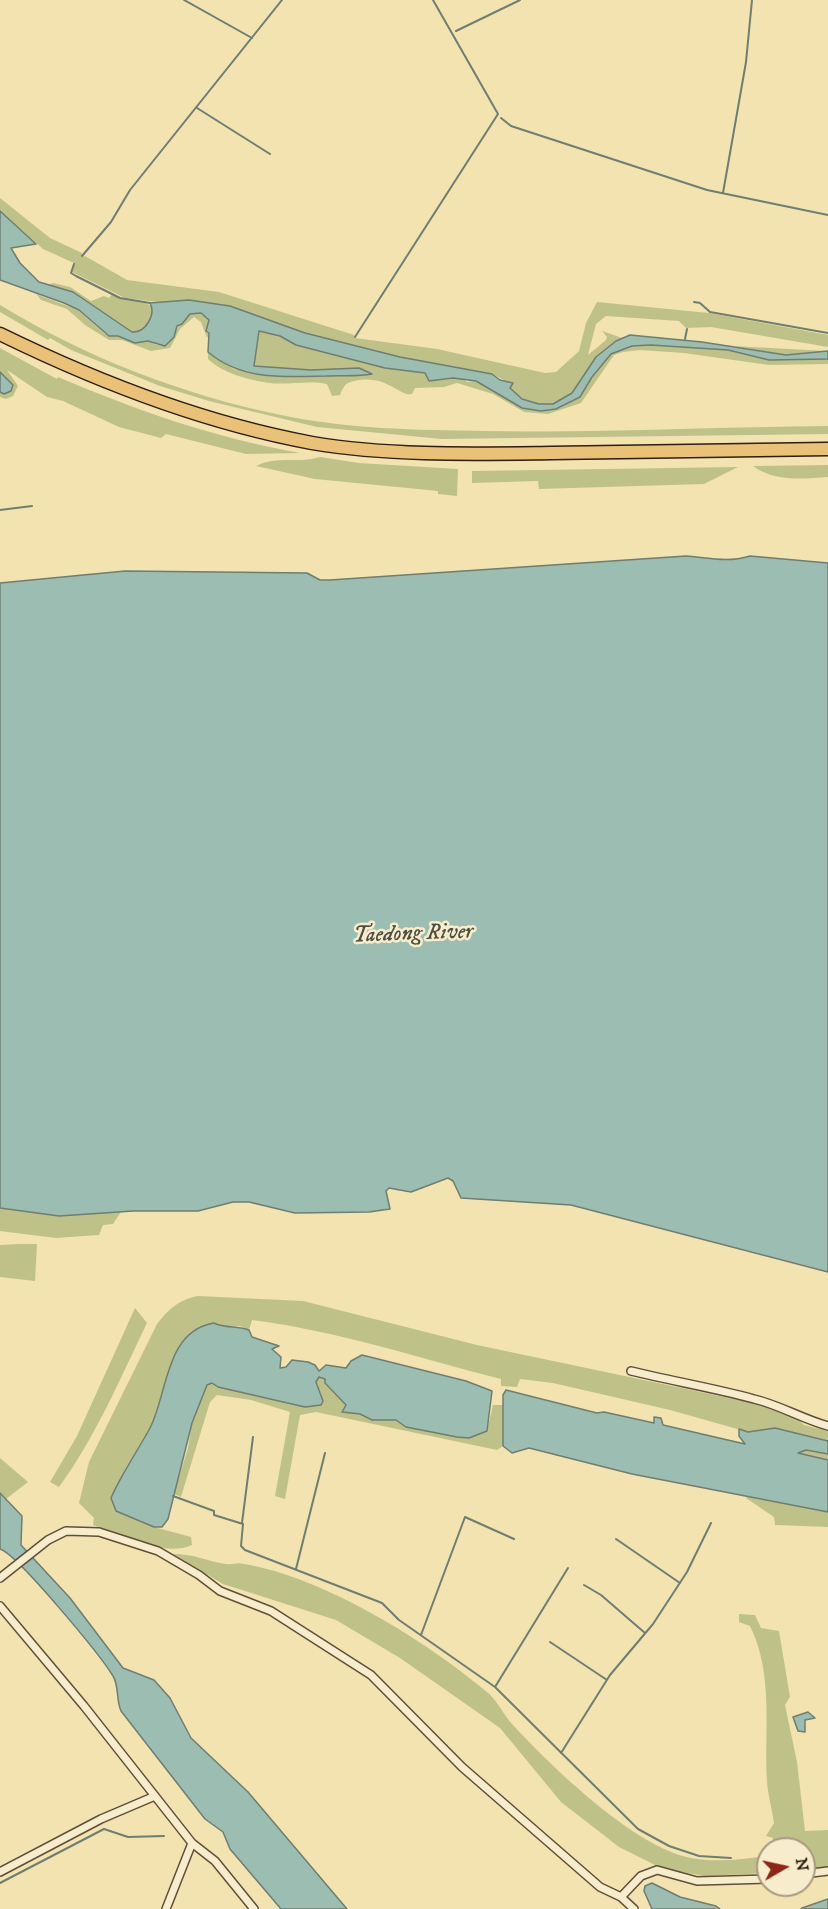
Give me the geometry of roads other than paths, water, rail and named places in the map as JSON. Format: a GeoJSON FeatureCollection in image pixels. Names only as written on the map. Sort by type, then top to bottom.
{"type":"FeatureCollection","features":[{"type":"Feature","properties":{"kind":"highway"},"geometry":{"type":"LineString","coordinates":[[0,334],[67,366],[158,400],[219,420],[312,443],[394,451],[462,453],[828,449]]}},
{"type":"Feature","properties":{"kind":"street"},"geometry":{"type":"LineString","coordinates":[[632,1371],[754,1398],[785,1408],[805,1420],[828,1426]]}},
{"type":"Feature","properties":{"kind":"street"},"geometry":{"type":"LineString","coordinates":[[0,1578],[31,1553],[66,1531],[99,1532],[158,1551],[199,1575],[220,1591],[271,1611],[371,1675],[462,1767],[600,1887],[621,1897],[634,1909]]}},
{"type":"Feature","properties":{"kind":"street"},"geometry":{"type":"LineString","coordinates":[[0,1606],[84,1706],[192,1843],[215,1861],[254,1909]]}},
{"type":"Feature","properties":{"kind":"street"},"geometry":{"type":"LineString","coordinates":[[0,1872],[101,1819],[155,1796]]}},
{"type":"Feature","properties":{"kind":"street"},"geometry":{"type":"LineString","coordinates":[[166,1909],[186,1865],[192,1843]]}},
{"type":"Feature","properties":{"kind":"street"},"geometry":{"type":"LineString","coordinates":[[621,1897],[640,1876],[657,1870],[697,1881],[756,1879]]}},
{"type":"Feature","properties":{"kind":"water"},"geometry":{"type":"Polygon","coordinates":[[[0,211],[36,244],[11,248],[20,263],[39,282],[73,292],[132,332],[142,329],[148,322],[152,312],[150,303],[189,300],[230,306],[305,333],[400,357],[492,374],[500,380],[513,383],[510,388],[522,399],[539,404],[553,404],[572,393],[596,357],[616,341],[630,335],[702,342],[786,355],[828,351],[828,359],[769,360],[728,350],[632,346],[611,354],[592,377],[580,397],[556,409],[541,411],[522,408],[476,381],[453,378],[429,381],[425,373],[385,368],[296,345],[280,336],[259,331],[254,366],[311,370],[359,368],[372,374],[295,377],[249,373],[221,361],[208,352],[209,333],[206,331],[209,320],[201,313],[190,314],[182,324],[177,326],[174,337],[165,346],[148,341],[135,343],[118,336],[109,336],[79,310],[64,303],[0,280],[0,211]]]}},
{"type":"Feature","properties":{"kind":"water"},"geometry":{"type":"Polygon","coordinates":[[[0,372],[13,385],[11,391],[4,394],[0,392],[0,372]]]}},
{"type":"Feature","properties":{"kind":"water","name":"Taedong River"},"geometry":{"type":"Polygon","coordinates":[[[686,556],[726,560],[750,556],[828,563],[828,1272],[571,1205],[461,1198],[453,1181],[448,1178],[411,1192],[389,1188],[386,1191],[390,1209],[369,1212],[295,1213],[249,1202],[233,1202],[198,1211],[133,1211],[59,1216],[0,1208],[0,583],[125,571],[307,573],[320,580],[330,580],[686,556]]]}},
{"type":"Feature","properties":{"kind":"water"},"geometry":{"type":"Polygon","coordinates":[[[214,1323],[249,1330],[252,1337],[279,1346],[272,1349],[281,1357],[280,1368],[286,1367],[292,1360],[308,1362],[315,1365],[319,1371],[326,1365],[346,1368],[351,1361],[362,1355],[466,1381],[492,1391],[487,1431],[469,1438],[457,1437],[406,1427],[396,1420],[372,1420],[360,1414],[342,1412],[346,1405],[325,1383],[325,1379],[319,1377],[316,1382],[323,1401],[321,1405],[305,1407],[218,1387],[212,1383],[207,1385],[192,1423],[168,1519],[162,1527],[154,1527],[116,1511],[111,1498],[150,1428],[170,1365],[177,1351],[186,1338],[198,1328],[214,1323]]]}},
{"type":"Feature","properties":{"kind":"water"},"geometry":{"type":"Polygon","coordinates":[[[506,1390],[597,1413],[604,1412],[654,1423],[654,1417],[661,1418],[663,1425],[745,1444],[739,1436],[739,1429],[748,1432],[775,1428],[828,1441],[828,1454],[806,1450],[798,1453],[828,1460],[828,1512],[632,1474],[529,1448],[512,1453],[503,1446],[503,1395],[506,1390]]]}},
{"type":"Feature","properties":{"kind":"water"},"geometry":{"type":"Polygon","coordinates":[[[0,1493],[22,1516],[21,1545],[70,1598],[123,1668],[154,1680],[170,1698],[191,1738],[248,1792],[347,1909],[281,1909],[230,1849],[223,1832],[205,1819],[121,1711],[115,1680],[105,1665],[40,1586],[0,1549],[0,1493]]]}},
{"type":"Feature","properties":{"kind":"water"},"geometry":{"type":"Polygon","coordinates":[[[808,1712],[815,1718],[805,1720],[805,1732],[798,1731],[793,1717],[808,1712]]]}},
{"type":"Feature","properties":{"kind":"water"},"geometry":{"type":"Polygon","coordinates":[[[652,1883],[680,1897],[720,1909],[652,1909],[644,1891],[645,1886],[652,1883]]]}},
{"type":"Feature","properties":{"kind":"water"},"geometry":{"type":"Polygon","coordinates":[[[828,1899],[828,1909],[801,1909],[802,1908],[828,1899]]]}},
{"type":"Feature","properties":{"kind":"waterway"},"geometry":{"type":"LineString","coordinates":[[184,0],[252,38]]}},
{"type":"Feature","properties":{"kind":"waterway"},"geometry":{"type":"LineString","coordinates":[[82,256],[111,222],[130,190],[282,0]]}},
{"type":"Feature","properties":{"kind":"waterway"},"geometry":{"type":"LineString","coordinates":[[355,337],[498,114],[433,0]]}},
{"type":"Feature","properties":{"kind":"waterway"},"geometry":{"type":"LineString","coordinates":[[456,31],[520,0]]}},
{"type":"Feature","properties":{"kind":"waterway"},"geometry":{"type":"LineString","coordinates":[[723,193],[746,62],[752,0]]}},
{"type":"Feature","properties":{"kind":"waterway"},"geometry":{"type":"LineString","coordinates":[[197,108],[270,154]]}},
{"type":"Feature","properties":{"kind":"waterway"},"geometry":{"type":"LineString","coordinates":[[501,118],[511,126],[707,190],[828,215]]}},
{"type":"Feature","properties":{"kind":"waterway"},"geometry":{"type":"LineString","coordinates":[[74,264],[71,273],[76,276],[120,298],[150,303]]}},
{"type":"Feature","properties":{"kind":"waterway"},"geometry":{"type":"LineString","coordinates":[[694,302],[700,303],[710,312],[828,333]]}},
{"type":"Feature","properties":{"kind":"waterway"},"geometry":{"type":"LineString","coordinates":[[685,339],[687,329]]}},
{"type":"Feature","properties":{"kind":"waterway"},"geometry":{"type":"LineString","coordinates":[[0,510],[32,506]]}},
{"type":"Feature","properties":{"kind":"waterway"},"geometry":{"type":"LineString","coordinates":[[242,1523],[253,1437]]}},
{"type":"Feature","properties":{"kind":"waterway"},"geometry":{"type":"LineString","coordinates":[[296,1569],[325,1453]]}},
{"type":"Feature","properties":{"kind":"waterway"},"geometry":{"type":"LineString","coordinates":[[173,1496],[214,1511],[214,1515],[243,1524],[241,1546],[245,1550],[382,1603],[399,1620],[495,1687],[638,1829],[669,1846],[699,1856],[731,1858]]}},
{"type":"Feature","properties":{"kind":"waterway"},"geometry":{"type":"LineString","coordinates":[[421,1635],[465,1517],[514,1539]]}},
{"type":"Feature","properties":{"kind":"waterway"},"geometry":{"type":"LineString","coordinates":[[561,1753],[610,1675],[653,1624],[687,1572],[711,1523]]}},
{"type":"Feature","properties":{"kind":"waterway"},"geometry":{"type":"LineString","coordinates":[[616,1539],[680,1583]]}},
{"type":"Feature","properties":{"kind":"waterway"},"geometry":{"type":"LineString","coordinates":[[495,1687],[568,1568]]}},
{"type":"Feature","properties":{"kind":"waterway"},"geometry":{"type":"LineString","coordinates":[[584,1585],[601,1595],[645,1633]]}},
{"type":"Feature","properties":{"kind":"waterway"},"geometry":{"type":"LineString","coordinates":[[550,1642],[607,1680]]}},
{"type":"Feature","properties":{"kind":"waterway"},"geometry":{"type":"LineString","coordinates":[[0,1883],[104,1829],[128,1837],[164,1836]]}}]}
